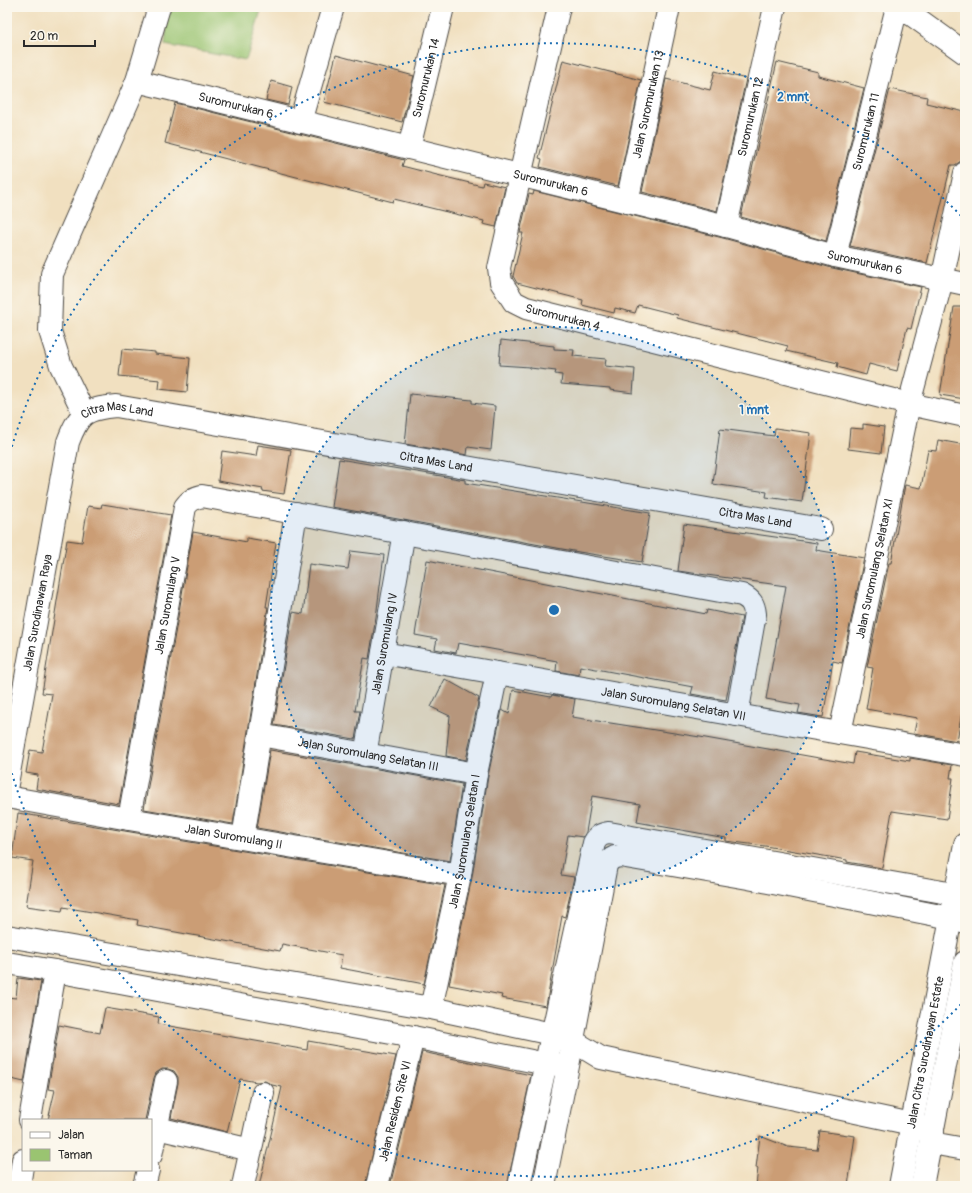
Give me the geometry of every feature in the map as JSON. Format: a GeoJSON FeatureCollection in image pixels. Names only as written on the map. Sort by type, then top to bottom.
{"type":"FeatureCollection","features":[{"type":"Feature","properties":{"kind":"street"},"geometry":{"type":"LineString","coordinates":[[84,413],[61,366],[50,331],[52,274],[137,82],[159,7]]}},
{"type":"Feature","properties":{"kind":"street"},"geometry":{"type":"LineString","coordinates":[[300,122],[333,7]]}},
{"type":"Feature","properties":{"kind":"street","name":"Suromurukan 14"},"geometry":{"type":"LineString","coordinates":[[409,148],[443,7]]}},
{"type":"Feature","properties":{"kind":"street","name":"Suromurukan 4"},"geometry":{"type":"LineString","coordinates":[[559,7],[500,268],[501,282],[514,302],[526,308],[909,404],[965,416]]}},
{"type":"Feature","properties":{"kind":"street","name":"Jalan Suromurukan 13"},"geometry":{"type":"LineString","coordinates":[[627,202],[669,7]]}},
{"type":"Feature","properties":{"kind":"street","name":"Suromurukan 12"},"geometry":{"type":"LineString","coordinates":[[726,226],[775,7]]}},
{"type":"Feature","properties":{"kind":"street","name":"Suromurukan 11"},"geometry":{"type":"LineString","coordinates":[[835,256],[898,7]]}},
{"type":"Feature","properties":{"kind":"street"},"geometry":{"type":"LineString","coordinates":[[901,7],[965,53]]}},
{"type":"Feature","properties":{"kind":"street","name":"Suromurukan 6"},"geometry":{"type":"LineString","coordinates":[[137,82],[726,226],[835,256],[965,284]]}},
{"type":"Feature","properties":{"kind":"street","name":"Jalan Suromulang Selatan XI"},"geometry":{"type":"LineString","coordinates":[[840,733],[909,404],[942,280],[965,173]]}},
{"type":"Feature","properties":{"kind":"street","name":"Citra Mas Land"},"geometry":{"type":"LineString","coordinates":[[68,442],[74,425],[84,413],[100,407],[116,406],[821,530]]}},
{"type":"Feature","properties":{"kind":"street","name":"Jalan Surodinawan Raya"},"geometry":{"type":"LineString","coordinates":[[7,784],[68,442]]}},
{"type":"Feature","properties":{"kind":"street","name":"Jalan Suromulang V"},"geometry":{"type":"LineString","coordinates":[[129,819],[185,507],[189,501],[202,496],[742,595],[750,599],[754,605],[755,614],[737,715]]}},
{"type":"Feature","properties":{"kind":"street"},"geometry":{"type":"LineString","coordinates":[[243,838],[296,513]]}},
{"type":"Feature","properties":{"kind":"street","name":"Jalan Suromulang IV"},"geometry":{"type":"LineString","coordinates":[[365,755],[404,532]]}},
{"type":"Feature","properties":{"kind":"street","name":"Jalan Suromulang Selatan VII"},"geometry":{"type":"LineString","coordinates":[[383,653],[965,755]]}},
{"type":"Feature","properties":{"kind":"street","name":"Jalan Suromulang Selatan I"},"geometry":{"type":"LineString","coordinates":[[431,1008],[460,875],[476,774],[497,673]]}},
{"type":"Feature","properties":{"kind":"street","name":"Jalan Suromulang Selatan III"},"geometry":{"type":"LineString","coordinates":[[260,735],[476,774]]}},
{"type":"Feature","properties":{"kind":"street","name":"Jalan Suromulang II"},"geometry":{"type":"LineString","coordinates":[[7,797],[460,875]]}},
{"type":"Feature","properties":{"kind":"street"},"geometry":{"type":"LineString","coordinates":[[519,1186],[594,843],[598,837],[609,833],[958,921]]}},
{"type":"Feature","properties":{"kind":"street"},"geometry":{"type":"LineString","coordinates":[[544,1186],[606,865],[610,859],[614,856],[620,856],[750,868],[961,895],[965,844]]}},
{"type":"Feature","properties":{"kind":"street","name":"Jalan Citra Surodinawan Estate"},"geometry":{"type":"LineString","coordinates":[[900,1186],[912,1124],[958,921],[961,895]]}},
{"type":"Feature","properties":{"kind":"street"},"geometry":{"type":"LineString","coordinates":[[7,936],[431,1008],[552,1034],[573,1041],[601,1058],[912,1124],[932,1137],[965,1149]]}},
{"type":"Feature","properties":{"kind":"street","name":"Jalan Citra Surodinawan Estate"},"geometry":{"type":"LineString","coordinates":[[922,1186],[965,962]]}},
{"type":"Feature","properties":{"kind":"street"},"geometry":{"type":"LineString","coordinates":[[7,963],[413,1037],[546,1064],[568,1066],[601,1058]]}},
{"type":"Feature","properties":{"kind":"street"},"geometry":{"type":"LineString","coordinates":[[30,1119],[55,971]]}},
{"type":"Feature","properties":{"kind":"street","name":"Jalan Residen Site VI"},"geometry":{"type":"LineString","coordinates":[[377,1186],[413,1037]]}},
{"type":"Feature","properties":{"kind":"street"},"geometry":{"type":"LineString","coordinates":[[152,1150],[166,1081]]}},
{"type":"Feature","properties":{"kind":"street"},"geometry":{"type":"LineString","coordinates":[[243,1186],[263,1093]]}},
{"type":"Feature","properties":{"kind":"street"},"geometry":{"type":"LineString","coordinates":[[156,1128],[251,1150]]}},
{"type":"Feature","properties":{"kind":"street"},"geometry":{"type":"LineString","coordinates":[[19,1186],[22,1166]]}},
{"type":"Feature","properties":{"kind":"street"},"geometry":{"type":"LineString","coordinates":[[144,1186],[148,1171]]}},
{"type":"Feature","properties":{"kind":"green space"},"geometry":{"type":"Polygon","coordinates":[[[168,7],[262,7],[246,60],[165,45],[168,7]]]}},
{"type":"Feature","properties":{"kind":"building"},"geometry":{"type":"Polygon","coordinates":[[[336,55],[414,76],[402,122],[324,102],[336,55]]]}},
{"type":"Feature","properties":{"kind":"building"},"geometry":{"type":"Polygon","coordinates":[[[563,60],[641,80],[618,186],[540,167],[542,159],[539,158],[563,60]]]}},
{"type":"Feature","properties":{"kind":"building"},"geometry":{"type":"Polygon","coordinates":[[[777,62],[818,72],[818,76],[864,88],[826,241],[741,217],[777,62]]]}},
{"type":"Feature","properties":{"kind":"building"},"geometry":{"type":"Polygon","coordinates":[[[715,71],[746,79],[717,211],[642,192],[666,79],[710,90],[715,71]]]}},
{"type":"Feature","properties":{"kind":"building"},"geometry":{"type":"Polygon","coordinates":[[[271,81],[292,87],[288,105],[266,100],[271,81]]]}},
{"type":"Feature","properties":{"kind":"building"},"geometry":{"type":"Polygon","coordinates":[[[890,89],[927,97],[926,103],[965,112],[965,161],[951,165],[927,263],[850,246],[890,89]]]}},
{"type":"Feature","properties":{"kind":"building"},"geometry":{"type":"Polygon","coordinates":[[[175,103],[404,160],[402,166],[433,174],[482,186],[483,182],[505,187],[496,227],[483,224],[484,221],[394,199],[393,202],[165,143],[175,103]]]}},
{"type":"Feature","properties":{"kind":"building"},"geometry":{"type":"Polygon","coordinates":[[[534,191],[723,238],[832,268],[921,287],[911,329],[907,328],[897,371],[869,364],[866,375],[837,367],[838,363],[786,351],[788,346],[677,318],[678,315],[638,305],[635,313],[615,308],[614,313],[582,305],[583,300],[517,283],[513,276],[523,233],[520,233],[529,194],[533,195],[534,191]]]}},
{"type":"Feature","properties":{"kind":"building"},"geometry":{"type":"Polygon","coordinates":[[[954,307],[965,307],[965,399],[940,395],[954,307]]]}},
{"type":"Feature","properties":{"kind":"building"},"geometry":{"type":"Polygon","coordinates":[[[501,340],[554,346],[554,349],[574,350],[573,356],[606,359],[605,366],[635,369],[633,393],[610,390],[610,388],[561,384],[562,375],[555,374],[556,371],[530,367],[499,365],[501,340]]]}},
{"type":"Feature","properties":{"kind":"building"},"geometry":{"type":"Polygon","coordinates":[[[122,349],[155,352],[155,354],[190,358],[187,392],[159,389],[160,380],[119,376],[122,349]]]}},
{"type":"Feature","properties":{"kind":"building"},"geometry":{"type":"Polygon","coordinates":[[[410,394],[472,400],[472,403],[495,406],[491,450],[468,447],[467,455],[405,444],[410,394]]]}},
{"type":"Feature","properties":{"kind":"building"},"geometry":{"type":"Polygon","coordinates":[[[863,424],[884,427],[881,453],[848,449],[850,428],[863,429],[863,424]]]}},
{"type":"Feature","properties":{"kind":"building"},"geometry":{"type":"Polygon","coordinates":[[[775,428],[811,433],[802,502],[766,497],[767,492],[713,484],[720,429],[774,436],[775,428]]]}},
{"type":"Feature","properties":{"kind":"building"},"geometry":{"type":"Polygon","coordinates":[[[938,440],[965,445],[965,694],[957,741],[914,733],[917,718],[866,709],[873,668],[867,667],[889,563],[891,563],[905,485],[921,488],[928,450],[936,451],[938,440]]]}},
{"type":"Feature","properties":{"kind":"building"},"geometry":{"type":"Polygon","coordinates":[[[258,445],[291,450],[284,494],[262,491],[263,489],[218,481],[222,451],[256,456],[258,445]]]}},
{"type":"Feature","properties":{"kind":"building"},"geometry":{"type":"Polygon","coordinates":[[[339,459],[465,480],[465,483],[650,513],[642,562],[332,507],[339,459]]]}},
{"type":"Feature","properties":{"kind":"building"},"geometry":{"type":"Polygon","coordinates":[[[102,504],[171,515],[119,804],[36,789],[38,775],[26,773],[30,750],[42,752],[52,694],[42,693],[67,540],[82,542],[88,506],[101,508],[102,504]]]}},
{"type":"Feature","properties":{"kind":"building"},"geometry":{"type":"Polygon","coordinates":[[[684,524],[817,543],[816,550],[864,558],[842,663],[833,661],[823,717],[798,713],[800,705],[766,699],[786,586],[678,571],[684,524]]]}},
{"type":"Feature","properties":{"kind":"building"},"geometry":{"type":"Polygon","coordinates":[[[193,532],[247,542],[247,538],[276,543],[266,607],[268,607],[233,824],[144,809],[193,532]]]}},
{"type":"Feature","properties":{"kind":"building"},"geometry":{"type":"Polygon","coordinates":[[[351,551],[384,555],[369,659],[364,658],[355,711],[360,711],[355,739],[274,725],[293,612],[303,614],[309,564],[348,569],[351,551]]]}},
{"type":"Feature","properties":{"kind":"building"},"geometry":{"type":"Polygon","coordinates":[[[427,560],[706,614],[707,610],[742,617],[726,700],[691,694],[693,687],[580,666],[579,675],[556,671],[557,661],[458,643],[456,653],[435,649],[437,639],[415,635],[427,560]]]}},
{"type":"Feature","properties":{"kind":"building"},"geometry":{"type":"Polygon","coordinates":[[[445,679],[479,698],[466,760],[446,756],[450,716],[431,707],[445,679]]]}},
{"type":"Feature","properties":{"kind":"building"},"geometry":{"type":"Polygon","coordinates":[[[513,690],[551,697],[552,695],[575,699],[572,717],[700,737],[853,764],[855,752],[910,761],[910,758],[952,765],[950,778],[953,778],[947,819],[892,811],[882,868],[847,862],[847,860],[726,841],[726,838],[637,822],[640,804],[592,796],[586,832],[583,837],[568,835],[561,875],[574,877],[565,917],[562,916],[546,1006],[501,998],[502,995],[449,985],[472,877],[488,776],[502,710],[509,714],[513,690]]]}},
{"type":"Feature","properties":{"kind":"building"},"geometry":{"type":"Polygon","coordinates":[[[270,750],[462,784],[450,861],[257,828],[270,750]]]}},
{"type":"Feature","properties":{"kind":"building"},"geometry":{"type":"Polygon","coordinates":[[[18,813],[445,885],[424,984],[340,968],[342,955],[282,944],[280,951],[137,925],[138,920],[63,907],[62,911],[26,906],[33,861],[12,858],[18,813]]]}},
{"type":"Feature","properties":{"kind":"building"},"geometry":{"type":"Polygon","coordinates":[[[18,978],[41,981],[24,1082],[7,1078],[7,997],[16,998],[18,978]]]}},
{"type":"Feature","properties":{"kind":"building"},"geometry":{"type":"Polygon","coordinates":[[[105,1008],[159,1017],[158,1024],[307,1050],[308,1041],[396,1056],[365,1186],[259,1186],[282,1087],[272,1085],[265,1081],[257,1082],[240,1079],[227,1132],[171,1118],[178,1077],[174,1071],[168,1069],[162,1069],[156,1073],[145,1119],[48,1119],[55,1090],[48,1089],[59,1025],[100,1033],[105,1008]]]}},
{"type":"Feature","properties":{"kind":"building"},"geometry":{"type":"Polygon","coordinates":[[[422,1052],[531,1075],[507,1186],[390,1186],[422,1052]]]}},
{"type":"Feature","properties":{"kind":"building"},"geometry":{"type":"Polygon","coordinates":[[[820,1131],[855,1136],[848,1186],[756,1186],[758,1168],[756,1168],[760,1136],[788,1147],[817,1150],[820,1131]]]}}]}
